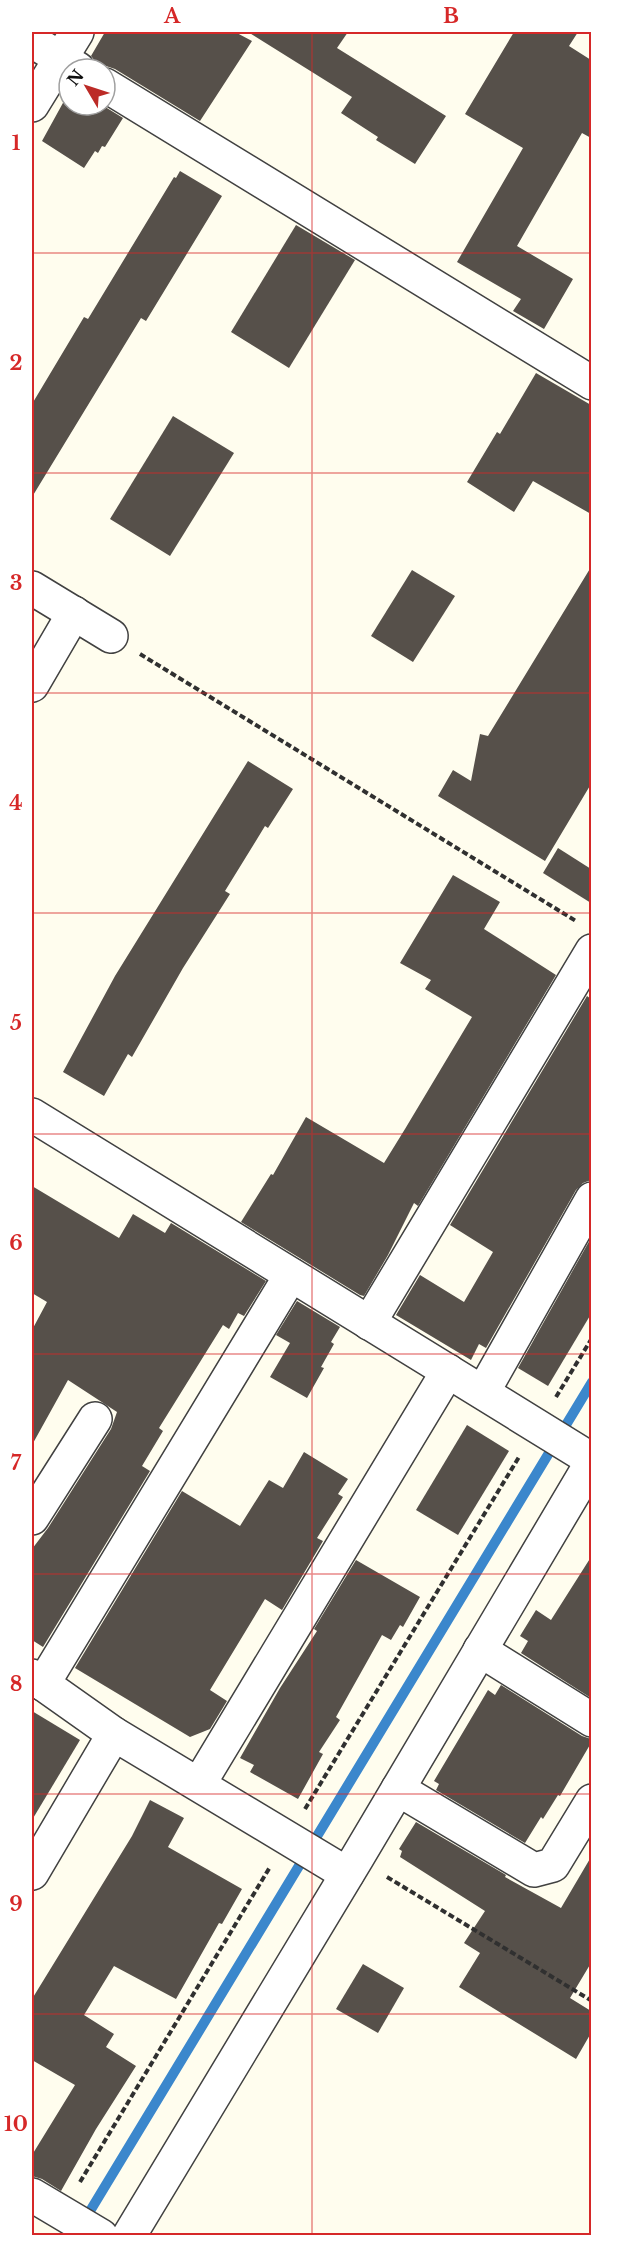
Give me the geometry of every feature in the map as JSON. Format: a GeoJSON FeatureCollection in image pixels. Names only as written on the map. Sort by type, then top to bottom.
{"type":"FeatureCollection","features":[{"type":"Feature","properties":{"kind":"street"},"geometry":{"type":"LineString","coordinates":[[32,41],[72,53],[32,105]]}},
{"type":"Feature","properties":{"kind":"street"},"geometry":{"type":"LineString","coordinates":[[117,92],[591,383]]}},
{"type":"Feature","properties":{"kind":"street"},"geometry":{"type":"LineString","coordinates":[[32,588],[111,636]]}},
{"type":"Feature","properties":{"kind":"street"},"geometry":{"type":"LineString","coordinates":[[32,684],[74,614]]}},
{"type":"Feature","properties":{"kind":"street"},"geometry":{"type":"LineString","coordinates":[[369,1323],[586,937]]}},
{"type":"Feature","properties":{"kind":"street"},"geometry":{"type":"LineString","coordinates":[[32,1115],[567,1446],[480,1650],[398,1789],[344,1864],[129,2235]]}},
{"type":"Feature","properties":{"kind":"street"},"geometry":{"type":"LineString","coordinates":[[483,1392],[591,1199]]}},
{"type":"Feature","properties":{"kind":"street"},"geometry":{"type":"LineString","coordinates":[[291,1275],[37,1680],[114,1734],[291,1839],[344,1864]]}},
{"type":"Feature","properties":{"kind":"street"},"geometry":{"type":"LineString","coordinates":[[199,1784],[448,1371]]}},
{"type":"Feature","properties":{"kind":"street"},"geometry":{"type":"LineString","coordinates":[[32,1518],[95,1419]]}},
{"type":"Feature","properties":{"kind":"street"},"geometry":{"type":"LineString","coordinates":[[480,1650],[591,1720]]}},
{"type":"Feature","properties":{"kind":"street"},"geometry":{"type":"LineString","coordinates":[[32,1873],[114,1734]]}},
{"type":"Feature","properties":{"kind":"street"},"geometry":{"type":"LineString","coordinates":[[398,1789],[534,1870],[553,1865],[591,1801]]}},
{"type":"Feature","properties":{"kind":"street"},"geometry":{"type":"LineString","coordinates":[[32,2195],[100,2235]]}},
{"type":"Feature","properties":{"kind":"path"},"geometry":{"type":"LineString","coordinates":[[111,636],[586,937]]}},
{"type":"Feature","properties":{"kind":"path"},"geometry":{"type":"LineString","coordinates":[[64,2213],[291,1839],[567,1446],[591,1338]]}},
{"type":"Feature","properties":{"kind":"path"},"geometry":{"type":"LineString","coordinates":[[344,1864],[591,2001]]}},
{"type":"Feature","properties":{"kind":"building"},"geometry":{"type":"Polygon","coordinates":[[[105,32],[235,32],[252,41],[200,121],[117,70],[117,57],[91,56],[105,32]]]}},
{"type":"Feature","properties":{"kind":"building"},"geometry":{"type":"Polygon","coordinates":[[[248,32],[348,32],[337,48],[446,116],[415,164],[376,140],[378,137],[341,113],[352,97],[248,32]]]}},
{"type":"Feature","properties":{"kind":"building"},"geometry":{"type":"Polygon","coordinates":[[[514,32],[578,32],[569,46],[591,60],[591,138],[582,133],[517,246],[573,279],[544,329],[513,311],[521,299],[457,262],[523,148],[465,114],[514,32]]]}},
{"type":"Feature","properties":{"kind":"building"},"geometry":{"type":"Polygon","coordinates":[[[57,114],[57,117],[117,117],[117,114],[123,118],[105,147],[102,146],[98,153],[95,151],[84,168],[42,141],[57,114]]]}},
{"type":"Feature","properties":{"kind":"building"},"geometry":{"type":"Polygon","coordinates":[[[180,171],[222,196],[146,321],[141,318],[32,497],[32,404],[84,317],[88,319],[174,177],[176,178],[180,171]]]}},
{"type":"Feature","properties":{"kind":"building"},"geometry":{"type":"Polygon","coordinates":[[[296,225],[355,260],[289,368],[231,332],[296,225]]]}},
{"type":"Feature","properties":{"kind":"building"},"geometry":{"type":"Polygon","coordinates":[[[536,373],[591,405],[591,514],[533,481],[514,512],[467,482],[497,432],[500,434],[536,373]]]}},
{"type":"Feature","properties":{"kind":"building"},"geometry":{"type":"Polygon","coordinates":[[[173,416],[234,453],[170,556],[110,519],[173,416]]]}},
{"type":"Feature","properties":{"kind":"building"},"geometry":{"type":"Polygon","coordinates":[[[591,567],[591,784],[545,861],[438,796],[453,770],[471,781],[480,734],[488,736],[591,567]]]}},
{"type":"Feature","properties":{"kind":"building"},"geometry":{"type":"Polygon","coordinates":[[[412,570],[455,596],[413,662],[371,636],[412,570]]]}},
{"type":"Feature","properties":{"kind":"building"},"geometry":{"type":"Polygon","coordinates":[[[248,761],[293,789],[268,828],[265,826],[225,891],[230,894],[183,968],[132,1057],[128,1054],[104,1096],[63,1072],[115,976],[248,761]]]}},
{"type":"Feature","properties":{"kind":"building"},"geometry":{"type":"Polygon","coordinates":[[[558,848],[591,869],[591,903],[543,873],[558,848]]]}},
{"type":"Feature","properties":{"kind":"building"},"geometry":{"type":"Polygon","coordinates":[[[453,875],[500,902],[484,929],[556,975],[418,1206],[414,1203],[364,1296],[241,1222],[271,1174],[273,1175],[306,1117],[384,1163],[405,1129],[472,1017],[425,989],[431,980],[400,963],[453,875]]]}},
{"type":"Feature","properties":{"kind":"building"},"geometry":{"type":"Polygon","coordinates":[[[587,996],[591,999],[591,1180],[583,1183],[576,1190],[486,1348],[479,1344],[471,1360],[396,1315],[420,1275],[464,1302],[493,1252],[450,1225],[587,996]]]}},
{"type":"Feature","properties":{"kind":"building"},"geometry":{"type":"Polygon","coordinates":[[[32,1186],[119,1238],[133,1214],[165,1233],[171,1223],[266,1281],[244,1316],[238,1313],[229,1329],[223,1325],[159,1428],[163,1431],[142,1466],[150,1471],[43,1647],[32,1640],[32,1549],[48,1528],[111,1429],[117,1412],[68,1380],[32,1445],[32,1330],[47,1302],[32,1293],[32,1186]]]}},
{"type":"Feature","properties":{"kind":"building"},"geometry":{"type":"Polygon","coordinates":[[[591,1238],[591,1314],[548,1386],[518,1368],[591,1238]]]}},
{"type":"Feature","properties":{"kind":"building"},"geometry":{"type":"Polygon","coordinates":[[[297,1301],[340,1327],[331,1342],[334,1344],[321,1367],[324,1368],[307,1398],[270,1377],[290,1343],[276,1335],[297,1301]]]}},
{"type":"Feature","properties":{"kind":"building"},"geometry":{"type":"Polygon","coordinates":[[[467,1425],[509,1451],[458,1535],[416,1510],[467,1425]]]}},
{"type":"Feature","properties":{"kind":"building"},"geometry":{"type":"Polygon","coordinates":[[[304,1452],[348,1479],[338,1494],[343,1497],[317,1538],[323,1541],[282,1610],[265,1599],[210,1690],[227,1701],[210,1729],[190,1737],[75,1668],[182,1491],[240,1526],[269,1480],[283,1488],[304,1452]]]}},
{"type":"Feature","properties":{"kind":"building"},"geometry":{"type":"Polygon","coordinates":[[[591,1557],[591,1698],[521,1653],[528,1641],[520,1636],[536,1610],[551,1620],[591,1557]]]}},
{"type":"Feature","properties":{"kind":"building"},"geometry":{"type":"Polygon","coordinates":[[[356,1560],[420,1597],[403,1627],[400,1625],[391,1640],[382,1635],[336,1717],[340,1720],[319,1752],[323,1754],[298,1799],[250,1772],[254,1765],[240,1758],[280,1688],[317,1631],[314,1629],[356,1560]]]}},
{"type":"Feature","properties":{"kind":"building"},"geometry":{"type":"Polygon","coordinates":[[[501,1685],[582,1736],[591,1739],[591,1743],[560,1796],[558,1795],[543,1819],[541,1817],[525,1843],[436,1790],[439,1784],[434,1781],[488,1690],[495,1695],[501,1685]]]}},
{"type":"Feature","properties":{"kind":"building"},"geometry":{"type":"Polygon","coordinates":[[[32,1711],[80,1740],[32,1820],[32,1711]]]}},
{"type":"Feature","properties":{"kind":"building"},"geometry":{"type":"Polygon","coordinates":[[[150,1800],[184,1818],[168,1847],[242,1889],[222,1924],[219,1923],[176,1999],[114,1966],[84,2015],[114,2034],[106,2047],[136,2066],[96,2129],[61,2191],[42,2179],[32,2176],[32,2155],[75,2085],[32,2060],[32,1999],[132,1836],[150,1800]]]}},
{"type":"Feature","properties":{"kind":"building"},"geometry":{"type":"Polygon","coordinates":[[[416,1822],[506,1875],[505,1877],[561,1908],[591,1857],[591,1963],[570,1998],[591,2011],[591,2033],[576,2059],[459,1987],[480,1953],[464,1943],[485,1911],[400,1857],[402,1851],[399,1849],[416,1822]]]}},
{"type":"Feature","properties":{"kind":"building"},"geometry":{"type":"Polygon","coordinates":[[[363,1964],[404,1988],[378,2033],[336,2009],[363,1964]]]}},
{"type":"Feature","properties":{"kind":"waterway"},"geometry":{"type":"LineString","coordinates":[[84,2221],[592,1382]]}}]}
